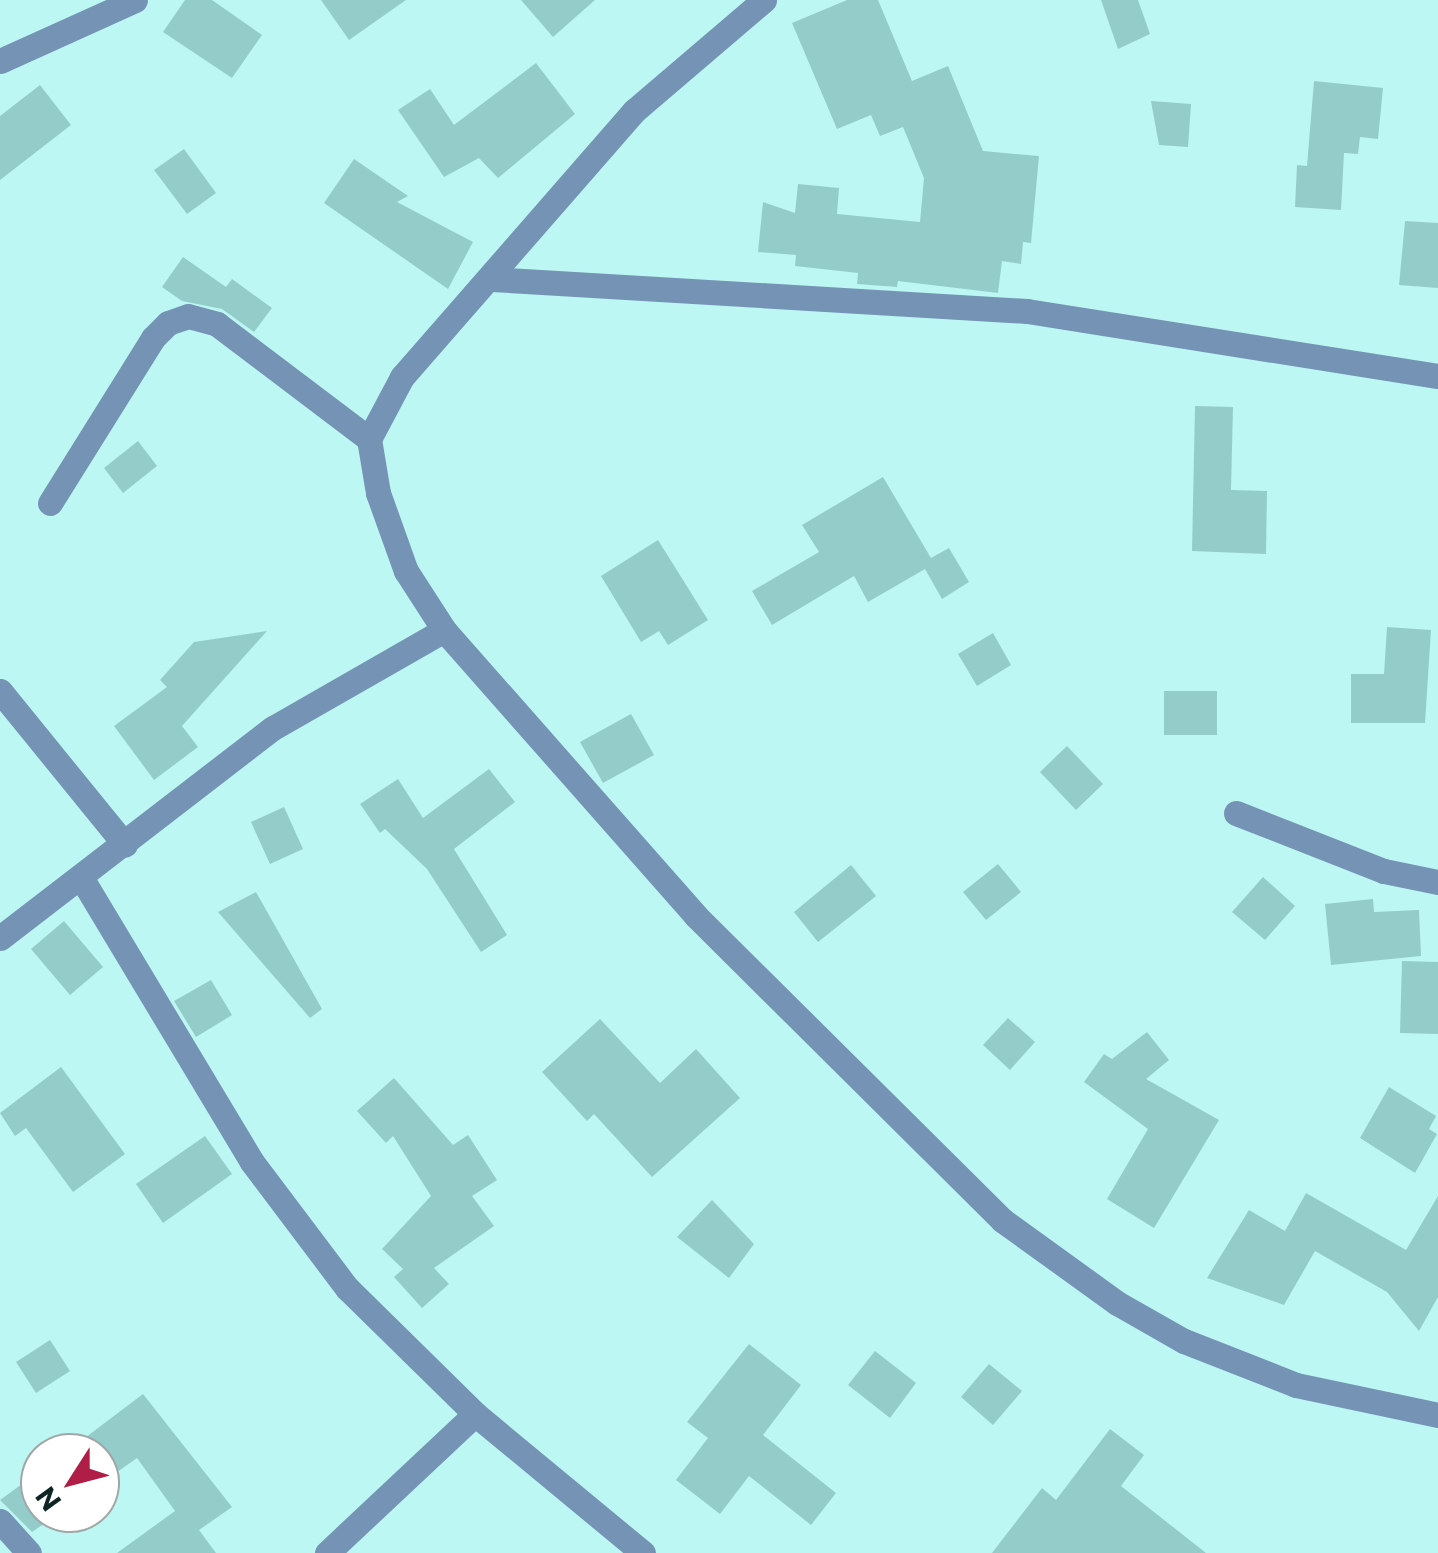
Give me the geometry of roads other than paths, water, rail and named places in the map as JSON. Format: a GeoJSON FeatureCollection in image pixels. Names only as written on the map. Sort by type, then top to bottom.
{"type":"FeatureCollection","features":[{"type":"Feature","properties":{"kind":"street"},"geometry":{"type":"LineString","coordinates":[[0,62],[135,0]]}},
{"type":"Feature","properties":{"kind":"street"},"geometry":{"type":"LineString","coordinates":[[764,0],[634,110],[492,279],[402,377],[368,439],[378,493],[406,571],[444,630],[696,916],[1002,1220],[1117,1303],[1184,1341],[1296,1385],[1438,1415]]}},
{"type":"Feature","properties":{"kind":"street"},"geometry":{"type":"LineString","coordinates":[[492,279],[1027,312],[1438,376]]}},
{"type":"Feature","properties":{"kind":"street"},"geometry":{"type":"LineString","coordinates":[[50,502],[153,338],[188,316],[217,324],[368,439]]}},
{"type":"Feature","properties":{"kind":"street"},"geometry":{"type":"LineString","coordinates":[[0,938],[82,879],[273,728],[444,630]]}},
{"type":"Feature","properties":{"kind":"street"},"geometry":{"type":"LineString","coordinates":[[0,691],[125,845]]}},
{"type":"Feature","properties":{"kind":"street"},"geometry":{"type":"LineString","coordinates":[[1236,813],[1384,871],[1438,882]]}},
{"type":"Feature","properties":{"kind":"street"},"geometry":{"type":"LineString","coordinates":[[82,879],[252,1162],[346,1288],[475,1414],[643,1553]]}},
{"type":"Feature","properties":{"kind":"street"},"geometry":{"type":"LineString","coordinates":[[327,1553],[475,1414]]}},
{"type":"Feature","properties":{"kind":"street"},"geometry":{"type":"LineString","coordinates":[[0,1522],[29,1553]]}}]}
